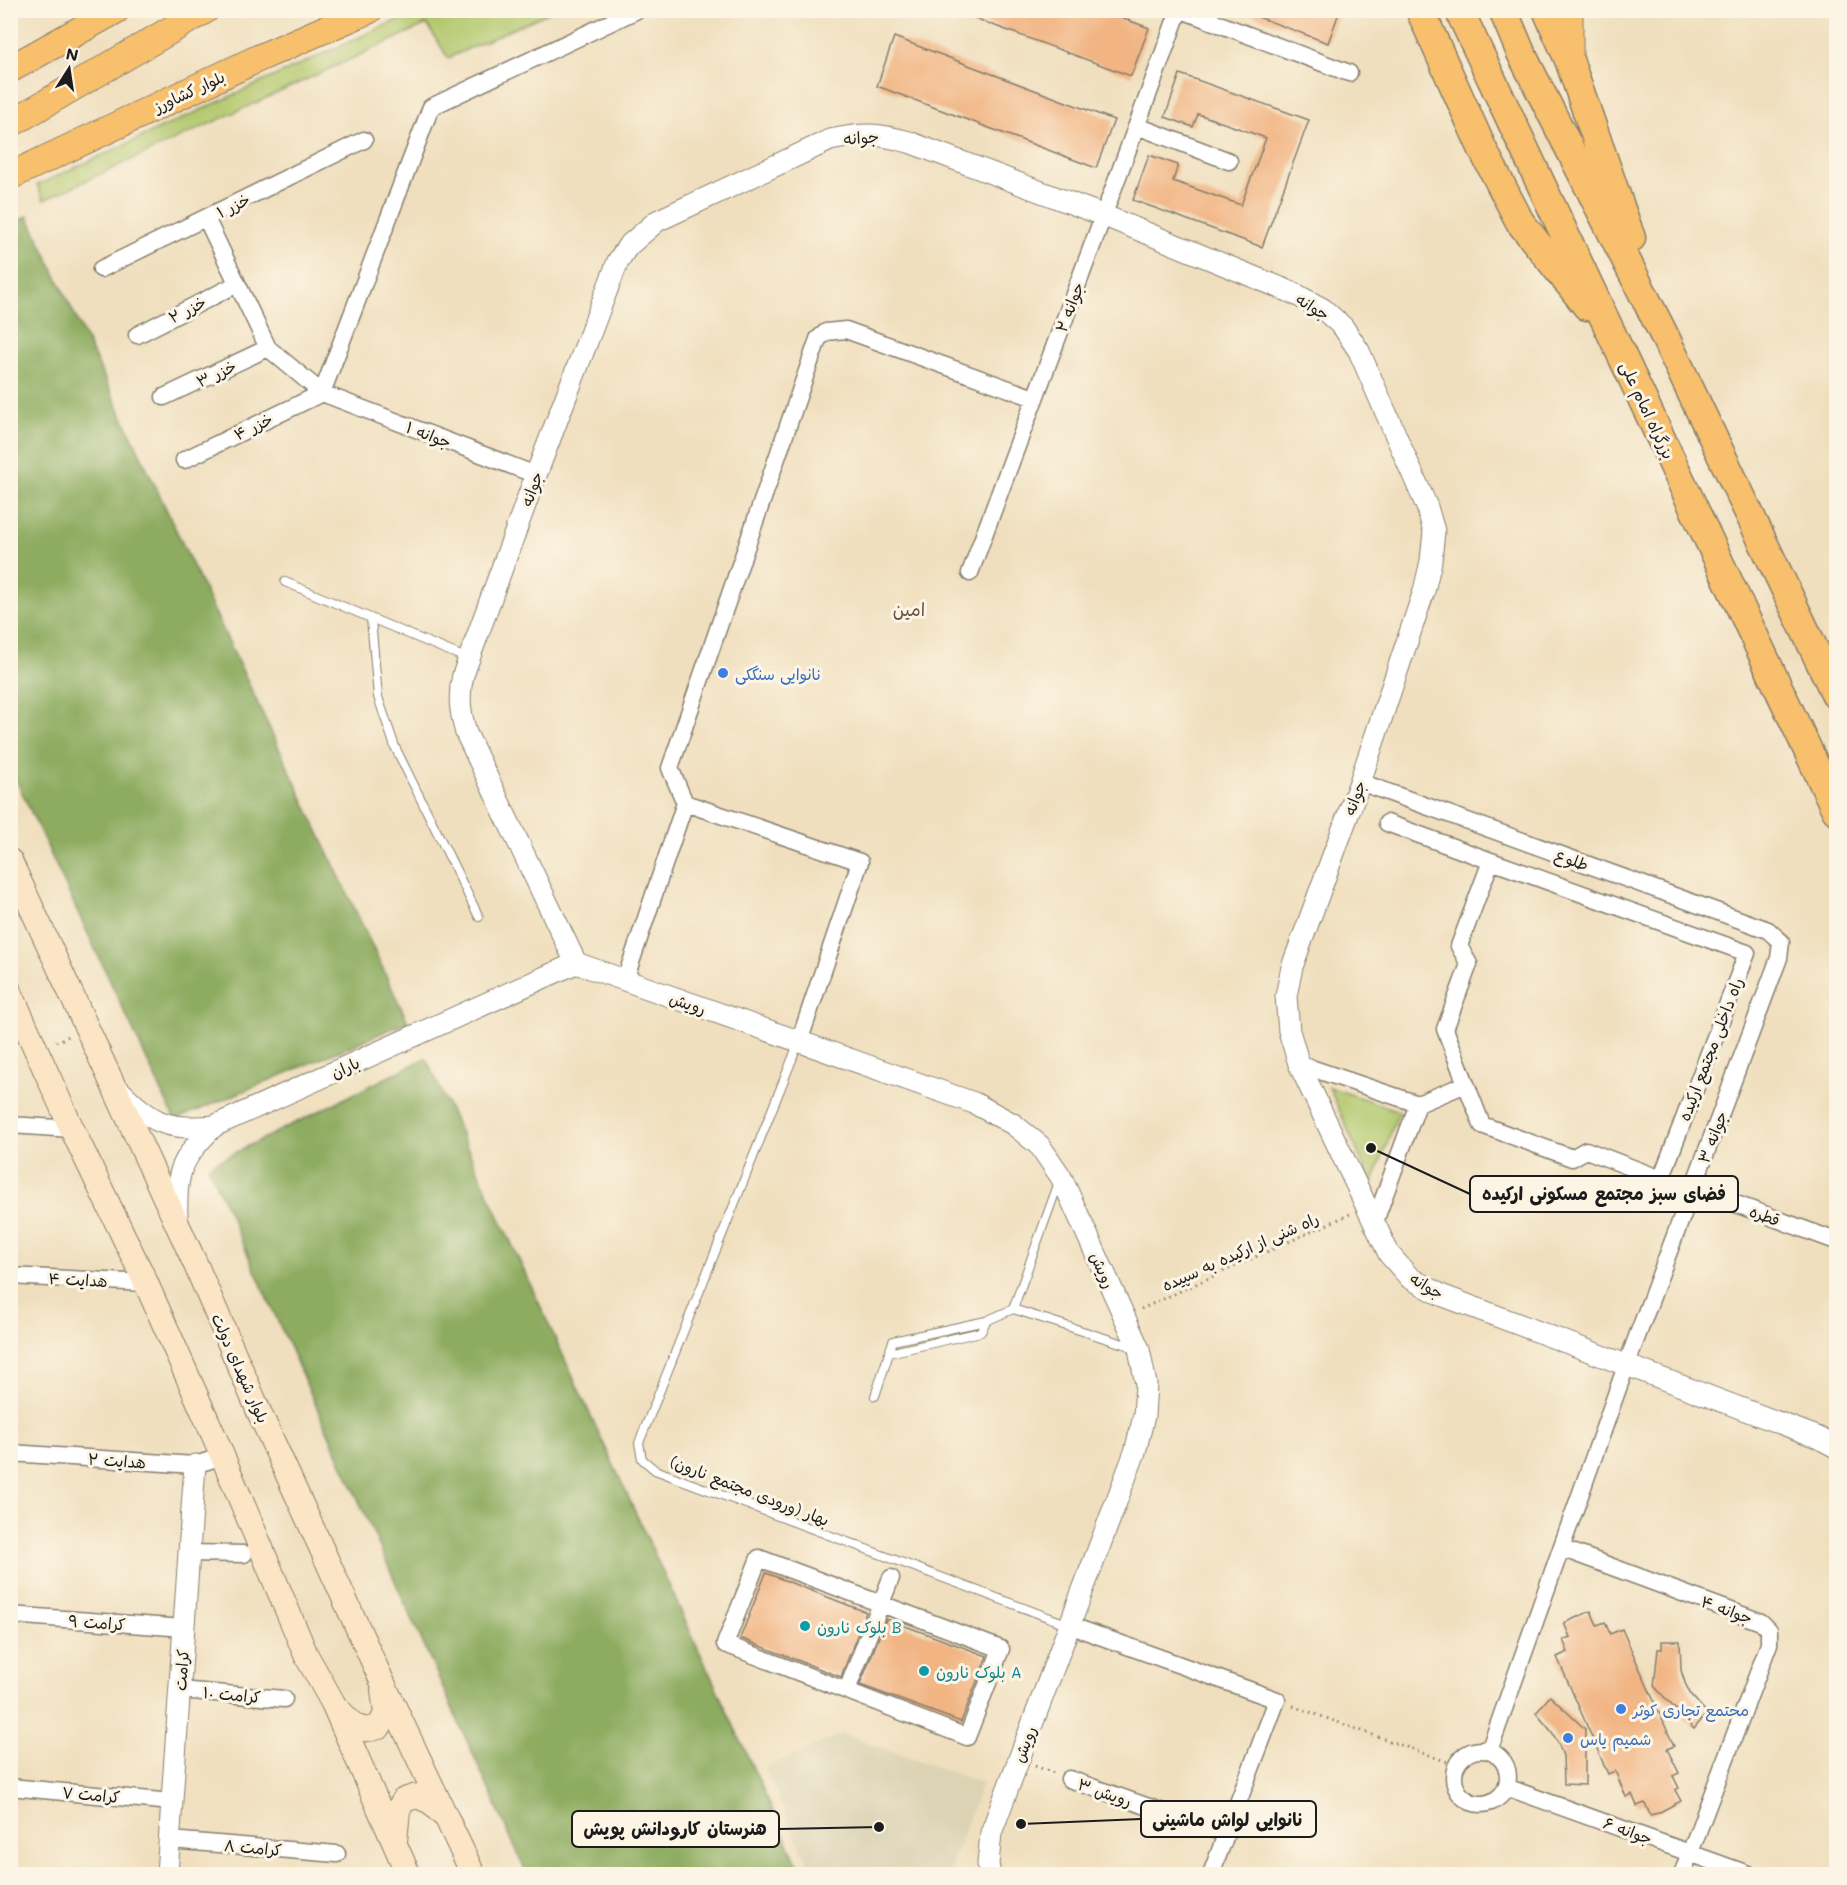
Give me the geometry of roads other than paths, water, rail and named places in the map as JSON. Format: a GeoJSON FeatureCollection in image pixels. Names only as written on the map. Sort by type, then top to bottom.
{"type":"FeatureCollection","features":[{"type":"Feature","properties":{"kind":"highway"},"geometry":{"type":"LineString","coordinates":[[1420,10],[1483,150],[1520,222],[1619,348]]}},
{"type":"Feature","properties":{"kind":"highway","name":"بزرگراه امام علی"},"geometry":{"type":"LineString","coordinates":[[1459,10],[1836,810]]}},
{"type":"Feature","properties":{"kind":"highway"},"geometry":{"type":"LineString","coordinates":[[1503,10],[1521,53],[1662,331],[1836,695]]}},
{"type":"Feature","properties":{"kind":"highway"},"geometry":{"type":"LineString","coordinates":[[1547,10],[1569,60],[1601,147],[1662,331]]}},
{"type":"Feature","properties":{"kind":"main road"},"geometry":{"type":"LineString","coordinates":[[10,69],[116,10]]}},
{"type":"Feature","properties":{"kind":"main road"},"geometry":{"type":"LineString","coordinates":[[10,124],[205,10]]}},
{"type":"Feature","properties":{"kind":"main road"},"geometry":{"type":"LineString","coordinates":[[259,58],[330,10]]}},
{"type":"Feature","properties":{"kind":"main road","name":"بلوار کشاورز"},"geometry":{"type":"LineString","coordinates":[[10,176],[259,58],[369,10]]}},
{"type":"Feature","properties":{"kind":"main road"},"geometry":{"type":"LineString","coordinates":[[1569,10],[1569,60]]}},
{"type":"Feature","properties":{"kind":"main road","name":"بلوار شهدای دولت"},"geometry":{"type":"LineString","coordinates":[[10,861],[177,1224],[382,1681],[473,1875]]}},
{"type":"Feature","properties":{"kind":"main road"},"geometry":{"type":"LineString","coordinates":[[10,992],[72,1129],[146,1283],[306,1655],[333,1703],[408,1875]]}},
{"type":"Feature","properties":{"kind":"main road"},"geometry":{"type":"LineString","coordinates":[[333,1703],[355,1727],[368,1731],[380,1727],[386,1714],[382,1681]]}},
{"type":"Feature","properties":{"kind":"main road"},"geometry":{"type":"LineString","coordinates":[[394,1844],[398,1810],[404,1800],[417,1796],[431,1802],[448,1820]]}},
{"type":"Feature","properties":{"kind":"street"},"geometry":{"type":"LineString","coordinates":[[322,393],[431,107],[637,10]]}},
{"type":"Feature","properties":{"kind":"street"},"geometry":{"type":"LineString","coordinates":[[1181,10],[1349,73]]}},
{"type":"Feature","properties":{"kind":"street","name":"جوانه ۲"},"geometry":{"type":"LineString","coordinates":[[970,573],[1181,10]]}},
{"type":"Feature","properties":{"kind":"street"},"geometry":{"type":"LineString","coordinates":[[1137,126],[1229,161]]}},
{"type":"Feature","properties":{"kind":"street","name":"جوانه"},"geometry":{"type":"LineString","coordinates":[[576,963],[466,733],[460,715],[459,692],[468,659],[536,475],[618,261],[628,246],[657,221],[830,140],[853,135],[880,134],[909,142],[1105,216],[1293,293],[1323,309],[1343,327],[1359,351],[1427,507],[1434,531],[1431,561],[1424,591],[1360,782],[1292,967],[1286,996],[1289,1031],[1299,1064],[1389,1254],[1410,1278],[1442,1295],[1817,1437],[1836,1447]]}},
{"type":"Feature","properties":{"kind":"street","name":"خزر ۱"},"geometry":{"type":"LineString","coordinates":[[101,269],[364,140]]}},
{"type":"Feature","properties":{"kind":"street"},"geometry":{"type":"LineString","coordinates":[[206,218],[268,348]]}},
{"type":"Feature","properties":{"kind":"street","name":"خزر ۲"},"geometry":{"type":"LineString","coordinates":[[137,335],[237,284]]}},
{"type":"Feature","properties":{"kind":"street"},"geometry":{"type":"LineString","coordinates":[[625,980],[685,803],[670,768],[818,339],[826,332],[846,330],[1034,398]]}},
{"type":"Feature","properties":{"kind":"street","name":"جوانه ۱"},"geometry":{"type":"LineString","coordinates":[[268,348],[322,393],[536,475]]}},
{"type":"Feature","properties":{"kind":"street","name":"خزر ۳"},"geometry":{"type":"LineString","coordinates":[[164,397],[268,348]]}},
{"type":"Feature","properties":{"kind":"street","name":"خزر ۴"},"geometry":{"type":"LineString","coordinates":[[184,460],[322,393]]}},
{"type":"Feature","properties":{"kind":"street","name":"طلوع"},"geometry":{"type":"LineString","coordinates":[[1360,782],[1768,930],[1781,942]]}},
{"type":"Feature","properties":{"kind":"street"},"geometry":{"type":"LineString","coordinates":[[685,803],[860,862],[799,1042]]}},
{"type":"Feature","properties":{"kind":"street","name":"راه داخلی مجتمع ارکیده"},"geometry":{"type":"LineString","coordinates":[[1387,823],[1746,953],[1660,1179],[1586,1150],[1572,1158],[1482,1125],[1445,1029],[1469,964],[1459,946],[1491,861]]}},
{"type":"Feature","properties":{"kind":"street","name":"جوانه ۳"},"geometry":{"type":"LineString","coordinates":[[1626,1366],[1779,958],[1781,942]]}},
{"type":"Feature","properties":{"kind":"street","name":"رویش"},"geometry":{"type":"LineString","coordinates":[[576,963],[974,1103],[1013,1124],[1041,1146],[1061,1177],[1139,1349],[1146,1384],[1144,1416],[1135,1452],[991,1833],[988,1864],[990,1875]]}},
{"type":"Feature","properties":{"kind":"street","name":"باران"},"geometry":{"type":"LineString","coordinates":[[177,1224],[176,1188],[182,1165],[192,1148],[214,1126],[576,963]]}},
{"type":"Feature","properties":{"kind":"street"},"geometry":{"type":"LineString","coordinates":[[10,1024],[38,1051]]}},
{"type":"Feature","properties":{"kind":"street"},"geometry":{"type":"LineString","coordinates":[[1299,1064],[1418,1104],[1466,1084]]}},
{"type":"Feature","properties":{"kind":"street"},"geometry":{"type":"LineString","coordinates":[[114,1086],[141,1112],[164,1124],[183,1128],[214,1126]]}},
{"type":"Feature","properties":{"kind":"street"},"geometry":{"type":"LineString","coordinates":[[1370,1216],[1418,1104]]}},
{"type":"Feature","properties":{"kind":"street"},"geometry":{"type":"LineString","coordinates":[[10,1125],[72,1129]]}},
{"type":"Feature","properties":{"kind":"street","name":"قطره"},"geometry":{"type":"LineString","coordinates":[[1693,1188],[1836,1241]]}},
{"type":"Feature","properties":{"kind":"street","name":"هدایت ۴"},"geometry":{"type":"LineString","coordinates":[[10,1276],[146,1283]]}},
{"type":"Feature","properties":{"kind":"street"},"geometry":{"type":"LineString","coordinates":[[1489,1751],[1626,1366]]}},
{"type":"Feature","properties":{"kind":"street","name":"هدایت ۲"},"geometry":{"type":"LineString","coordinates":[[10,1453],[195,1465],[222,1456]]}},
{"type":"Feature","properties":{"kind":"street","name":"کرامت"},"geometry":{"type":"LineString","coordinates":[[167,1875],[195,1465]]}},
{"type":"Feature","properties":{"kind":"street","name":"جوانه ۴"},"geometry":{"type":"LineString","coordinates":[[1561,1548],[1761,1622],[1769,1630],[1769,1644],[1682,1875]]}},
{"type":"Feature","properties":{"kind":"street"},"geometry":{"type":"LineString","coordinates":[[189,1553],[244,1554]]}},
{"type":"Feature","properties":{"kind":"street"},"geometry":{"type":"LineString","coordinates":[[759,1558],[1001,1649],[967,1737],[847,1690],[724,1644],[759,1558]]}},
{"type":"Feature","properties":{"kind":"street"},"geometry":{"type":"LineString","coordinates":[[847,1690],[891,1578]]}},
{"type":"Feature","properties":{"kind":"street","name":"کرامت ۹"},"geometry":{"type":"LineString","coordinates":[[10,1615],[184,1628]]}},
{"type":"Feature","properties":{"kind":"street"},"geometry":{"type":"LineString","coordinates":[[1069,1625],[1277,1700],[1211,1875]]}},
{"type":"Feature","properties":{"kind":"street","name":"کرامت ۱۰"},"geometry":{"type":"LineString","coordinates":[[180,1690],[284,1699]]}},
{"type":"Feature","properties":{"kind":"street"},"geometry":{"type":"LineString","coordinates":[[1481,1750],[1489,1751],[1497,1755],[1507,1769],[1506,1787],[1502,1794],[1488,1804],[1470,1802],[1457,1791],[1454,1782],[1456,1765],[1467,1754],[1481,1750]]}},
{"type":"Feature","properties":{"kind":"street","name":"رویش ۳"},"geometry":{"type":"LineString","coordinates":[[1070,1779],[1226,1834]]}},
{"type":"Feature","properties":{"kind":"street","name":"کرامت ۷"},"geometry":{"type":"LineString","coordinates":[[10,1787],[172,1802]]}},
{"type":"Feature","properties":{"kind":"street","name":"جوانه ۶"},"geometry":{"type":"LineString","coordinates":[[1506,1787],[1748,1875]]}},
{"type":"Feature","properties":{"kind":"street","name":"کرامت ۸"},"geometry":{"type":"LineString","coordinates":[[170,1840],[337,1854]]}},
{"type":"Feature","properties":{"kind":"lane"},"geometry":{"type":"LineString","coordinates":[[285,582],[468,659]]}},
{"type":"Feature","properties":{"kind":"lane"},"geometry":{"type":"LineString","coordinates":[[371,619],[378,698],[395,747],[479,917]]}},
{"type":"Feature","properties":{"kind":"lane","name":"بهار (ورودی مجتمع نارون)"},"geometry":{"type":"LineString","coordinates":[[799,1042],[639,1443],[642,1459],[655,1470],[1069,1625]]}},
{"type":"Feature","properties":{"kind":"lane"},"geometry":{"type":"LineString","coordinates":[[1013,1309],[1061,1177]]}},
{"type":"Feature","properties":{"kind":"lane"},"geometry":{"type":"LineString","coordinates":[[874,1396],[889,1353],[981,1332],[986,1321],[1013,1309],[1139,1349]]}},
{"type":"Feature","properties":{"kind":"lane"},"geometry":{"type":"LineString","coordinates":[[891,1578],[898,1562]]}},
{"type":"Feature","properties":{"kind":"place","name":"نانوایی سنگکی"},"geometry":{"type":"Point","coordinates":[723,673]}},
{"type":"Feature","properties":{"kind":"place","name":"فضای سبز مجتمع مسکونی ارکیده"},"geometry":{"type":"Point","coordinates":[1371,1148]}},
{"type":"Feature","properties":{"kind":"place","name":"بلوک نارون B"},"geometry":{"type":"Point","coordinates":[805,1626]}},
{"type":"Feature","properties":{"kind":"place","name":"بلوک نارون A"},"geometry":{"type":"Point","coordinates":[924,1671]}},
{"type":"Feature","properties":{"kind":"place","name":"محتمع تجاری کوثر"},"geometry":{"type":"Point","coordinates":[1621,1709]}},
{"type":"Feature","properties":{"kind":"place","name":"شمیم یاس"},"geometry":{"type":"Point","coordinates":[1568,1738]}},
{"type":"Feature","properties":{"kind":"place","name":"نانوایی لواش ماشینی"},"geometry":{"type":"Point","coordinates":[1021,1824]}},
{"type":"Feature","properties":{"kind":"place","name":"هنرستان کارودانش پویش"},"geometry":{"type":"Point","coordinates":[879,1827]}},
{"type":"Feature","properties":{"kind":"district","name":"امین"},"geometry":{"type":"Point","coordinates":[909,609]}}]}
